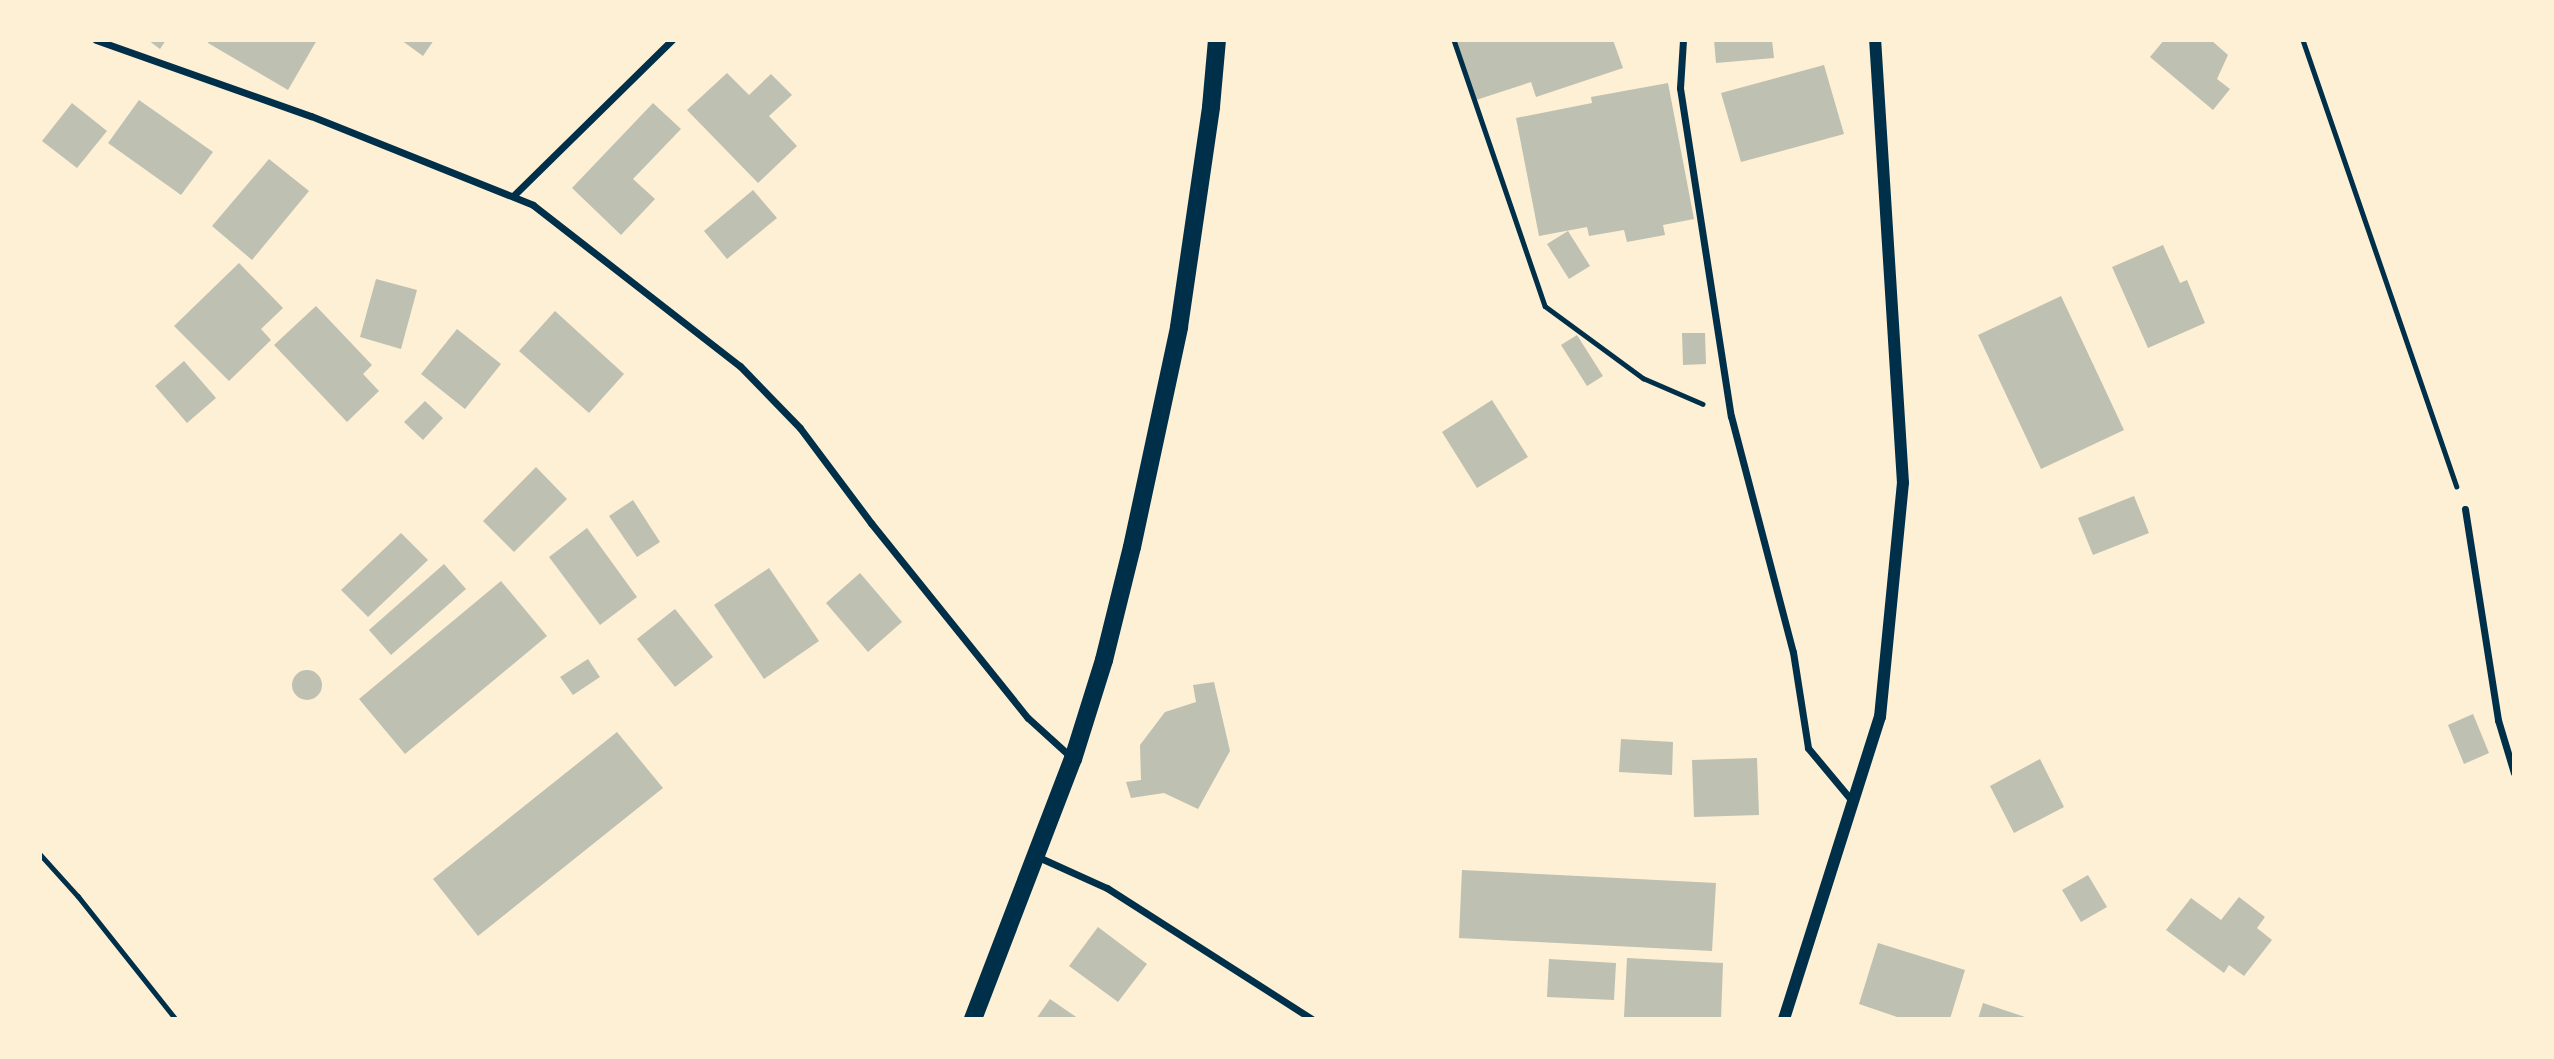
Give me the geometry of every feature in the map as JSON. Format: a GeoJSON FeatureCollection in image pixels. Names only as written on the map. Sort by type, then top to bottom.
{"type":"FeatureCollection","features":[{"type":"Feature","properties":{"kind":"main road"},"geometry":{"type":"LineString","coordinates":[[973,1019],[1073,759],[1110,635],[1160,421],[1194,230],[1217,40]]}},
{"type":"Feature","properties":{"kind":"street"},"geometry":{"type":"LineString","coordinates":[[96,40],[311,116],[533,205],[749,375],[800,428],[870,523],[1028,718],[1073,759]]}},
{"type":"Feature","properties":{"kind":"street"},"geometry":{"type":"LineString","coordinates":[[513,196],[672,40]]}},
{"type":"Feature","properties":{"kind":"street"},"geometry":{"type":"LineString","coordinates":[[1683,40],[1680,88],[1731,416],[1793,652],[1808,748],[1853,803]]}},
{"type":"Feature","properties":{"kind":"street"},"geometry":{"type":"LineString","coordinates":[[1784,1019],[1880,717],[1903,484],[1875,40]]}},
{"type":"Feature","properties":{"kind":"street"},"geometry":{"type":"LineString","coordinates":[[2465,509],[2498,720],[2514,773]]}},
{"type":"Feature","properties":{"kind":"street"},"geometry":{"type":"LineString","coordinates":[[1037,856],[1107,888],[1312,1019]]}},
{"type":"Feature","properties":{"kind":"path"},"geometry":{"type":"LineString","coordinates":[[1454,40],[1545,306],[1643,378],[1731,416]]}},
{"type":"Feature","properties":{"kind":"path"},"geometry":{"type":"LineString","coordinates":[[2303,40],[2465,509]]}},
{"type":"Feature","properties":{"kind":"path"},"geometry":{"type":"LineString","coordinates":[[40,854],[78,895],[176,1019]]}},
{"type":"Feature","properties":{"kind":"building"},"geometry":{"type":"Polygon","coordinates":[[[148,40],[166,40],[160,49],[148,40]]]}},
{"type":"Feature","properties":{"kind":"building"},"geometry":{"type":"Polygon","coordinates":[[[209,40],[317,40],[288,90],[208,43],[209,40]]]}},
{"type":"Feature","properties":{"kind":"building"},"geometry":{"type":"Polygon","coordinates":[[[401,40],[434,40],[423,56],[401,40]]]}},
{"type":"Feature","properties":{"kind":"building"},"geometry":{"type":"Polygon","coordinates":[[[1453,40],[1613,40],[1623,68],[1536,97],[1531,82],[1473,101],[1453,40]]]}},
{"type":"Feature","properties":{"kind":"building"},"geometry":{"type":"Polygon","coordinates":[[[1714,40],[1772,40],[1774,58],[1716,63],[1714,40]]]}},
{"type":"Feature","properties":{"kind":"building"},"geometry":{"type":"Polygon","coordinates":[[[2164,40],[2211,40],[2228,55],[2217,79],[2230,89],[2213,110],[2150,57],[2164,40]]]}},
{"type":"Feature","properties":{"kind":"building"},"geometry":{"type":"Polygon","coordinates":[[[1824,65],[1844,134],[1741,162],[1721,93],[1824,65]]]}},
{"type":"Feature","properties":{"kind":"building"},"geometry":{"type":"Polygon","coordinates":[[[727,73],[749,95],[771,74],[792,95],[769,116],[797,146],[758,183],[687,110],[727,73]]]}},
{"type":"Feature","properties":{"kind":"building"},"geometry":{"type":"Polygon","coordinates":[[[1668,83],[1694,219],[1663,225],[1665,235],[1627,242],[1624,230],[1589,236],[1587,227],[1539,236],[1516,118],[1592,103],[1591,97],[1668,83]]]}},
{"type":"Feature","properties":{"kind":"building"},"geometry":{"type":"Polygon","coordinates":[[[139,100],[213,152],[181,195],[108,143],[139,100]]]}},
{"type":"Feature","properties":{"kind":"building"},"geometry":{"type":"Polygon","coordinates":[[[72,103],[107,131],[77,168],[42,141],[72,103]]]}},
{"type":"Feature","properties":{"kind":"building"},"geometry":{"type":"Polygon","coordinates":[[[653,103],[681,129],[633,179],[655,199],[621,235],[572,188],[653,103]]]}},
{"type":"Feature","properties":{"kind":"building"},"geometry":{"type":"Polygon","coordinates":[[[269,159],[309,191],[252,260],[212,226],[269,159]]]}},
{"type":"Feature","properties":{"kind":"building"},"geometry":{"type":"Polygon","coordinates":[[[753,190],[777,218],[727,259],[704,231],[753,190]]]}},
{"type":"Feature","properties":{"kind":"building"},"geometry":{"type":"Polygon","coordinates":[[[1568,231],[1590,266],[1569,279],[1547,244],[1568,231]]]}},
{"type":"Feature","properties":{"kind":"building"},"geometry":{"type":"Polygon","coordinates":[[[2163,245],[2180,283],[2187,280],[2205,323],[2148,348],[2112,267],[2163,245]]]}},
{"type":"Feature","properties":{"kind":"building"},"geometry":{"type":"Polygon","coordinates":[[[239,263],[283,308],[261,329],[271,340],[229,381],[174,326],[239,263]]]}},
{"type":"Feature","properties":{"kind":"building"},"geometry":{"type":"Polygon","coordinates":[[[376,279],[417,290],[401,349],[360,337],[376,279]]]}},
{"type":"Feature","properties":{"kind":"building"},"geometry":{"type":"Polygon","coordinates":[[[2061,296],[2124,430],[2041,469],[1978,335],[2061,296]]]}},
{"type":"Feature","properties":{"kind":"building"},"geometry":{"type":"Polygon","coordinates":[[[316,306],[372,365],[363,374],[379,391],[347,422],[274,345],[316,306]]]}},
{"type":"Feature","properties":{"kind":"building"},"geometry":{"type":"Polygon","coordinates":[[[555,311],[624,374],[589,413],[519,351],[555,311]]]}},
{"type":"Feature","properties":{"kind":"building"},"geometry":{"type":"Polygon","coordinates":[[[457,329],[501,364],[465,409],[421,374],[457,329]]]}},
{"type":"Feature","properties":{"kind":"building"},"geometry":{"type":"Polygon","coordinates":[[[1682,333],[1705,333],[1706,364],[1683,365],[1682,333]]]}},
{"type":"Feature","properties":{"kind":"building"},"geometry":{"type":"Polygon","coordinates":[[[1577,335],[1603,376],[1587,386],[1561,345],[1577,335]]]}},
{"type":"Feature","properties":{"kind":"building"},"geometry":{"type":"Polygon","coordinates":[[[184,361],[216,398],[187,423],[155,386],[184,361]]]}},
{"type":"Feature","properties":{"kind":"building"},"geometry":{"type":"Polygon","coordinates":[[[1492,400],[1528,457],[1477,488],[1442,432],[1492,400]]]}},
{"type":"Feature","properties":{"kind":"building"},"geometry":{"type":"Polygon","coordinates":[[[425,401],[443,418],[423,440],[404,422],[425,401]]]}},
{"type":"Feature","properties":{"kind":"building"},"geometry":{"type":"Polygon","coordinates":[[[536,467],[567,499],[514,552],[483,521],[536,467]]]}},
{"type":"Feature","properties":{"kind":"building"},"geometry":{"type":"Polygon","coordinates":[[[2134,496],[2149,533],[2093,555],[2078,518],[2134,496]]]}},
{"type":"Feature","properties":{"kind":"building"},"geometry":{"type":"Polygon","coordinates":[[[633,500],[660,542],[637,557],[609,516],[633,500]]]}},
{"type":"Feature","properties":{"kind":"building"},"geometry":{"type":"Polygon","coordinates":[[[587,528],[637,597],[600,625],[549,557],[587,528]]]}},
{"type":"Feature","properties":{"kind":"building"},"geometry":{"type":"Polygon","coordinates":[[[401,533],[428,560],[368,617],[341,590],[401,533]]]}},
{"type":"Feature","properties":{"kind":"building"},"geometry":{"type":"Polygon","coordinates":[[[444,564],[466,589],[391,655],[369,630],[444,564]]]}},
{"type":"Feature","properties":{"kind":"building"},"geometry":{"type":"Polygon","coordinates":[[[769,568],[819,641],[764,679],[714,605],[769,568]]]}},
{"type":"Feature","properties":{"kind":"building"},"geometry":{"type":"Polygon","coordinates":[[[860,573],[902,622],[868,652],[826,603],[860,573]]]}},
{"type":"Feature","properties":{"kind":"building"},"geometry":{"type":"Polygon","coordinates":[[[501,581],[547,636],[405,754],[359,699],[501,581]]]}},
{"type":"Feature","properties":{"kind":"building"},"geometry":{"type":"Polygon","coordinates":[[[675,609],[713,657],[675,687],[637,639],[675,609]]]}},
{"type":"Feature","properties":{"kind":"building"},"geometry":{"type":"Polygon","coordinates":[[[588,659],[600,677],[573,695],[560,677],[588,659]]]}},
{"type":"Feature","properties":{"kind":"building"},"geometry":{"type":"Polygon","coordinates":[[[307,670],[318,674],[322,685],[318,696],[307,700],[296,696],[292,685],[296,674],[307,670]]]}},
{"type":"Feature","properties":{"kind":"building"},"geometry":{"type":"Polygon","coordinates":[[[1214,682],[1230,751],[1198,809],[1164,793],[1131,798],[1126,782],[1141,780],[1140,745],[1165,712],[1196,702],[1193,685],[1214,682]]]}},
{"type":"Feature","properties":{"kind":"building"},"geometry":{"type":"Polygon","coordinates":[[[2473,714],[2489,753],[2464,764],[2448,725],[2473,714]]]}},
{"type":"Feature","properties":{"kind":"building"},"geometry":{"type":"Polygon","coordinates":[[[617,732],[663,788],[478,936],[433,879],[617,732]]]}},
{"type":"Feature","properties":{"kind":"building"},"geometry":{"type":"Polygon","coordinates":[[[1621,739],[1673,742],[1672,775],[1619,772],[1621,739]]]}},
{"type":"Feature","properties":{"kind":"building"},"geometry":{"type":"Polygon","coordinates":[[[1757,758],[1759,815],[1694,817],[1692,760],[1757,758]]]}},
{"type":"Feature","properties":{"kind":"building"},"geometry":{"type":"Polygon","coordinates":[[[2040,759],[2064,807],[2014,833],[1990,786],[2040,759]]]}},
{"type":"Feature","properties":{"kind":"building"},"geometry":{"type":"Polygon","coordinates":[[[1462,870],[1716,883],[1712,951],[1459,938],[1462,870]]]}},
{"type":"Feature","properties":{"kind":"building"},"geometry":{"type":"Polygon","coordinates":[[[2088,875],[2107,907],[2081,922],[2062,890],[2088,875]]]}},
{"type":"Feature","properties":{"kind":"building"},"geometry":{"type":"Polygon","coordinates":[[[2239,897],[2265,917],[2257,928],[2272,940],[2244,976],[2229,965],[2224,973],[2166,930],[2191,898],[2221,920],[2239,897]]]}},
{"type":"Feature","properties":{"kind":"building"},"geometry":{"type":"Polygon","coordinates":[[[1098,927],[1147,964],[1118,1002],[1069,966],[1098,927]]]}},
{"type":"Feature","properties":{"kind":"building"},"geometry":{"type":"Polygon","coordinates":[[[1878,943],[1965,970],[1950,1019],[1903,1019],[1859,1004],[1878,943]]]}},
{"type":"Feature","properties":{"kind":"building"},"geometry":{"type":"Polygon","coordinates":[[[1627,958],[1723,963],[1721,1019],[1624,1017],[1627,958]]]}},
{"type":"Feature","properties":{"kind":"building"},"geometry":{"type":"Polygon","coordinates":[[[1549,959],[1616,963],[1614,1000],[1547,997],[1549,959]]]}},
{"type":"Feature","properties":{"kind":"building"},"geometry":{"type":"Polygon","coordinates":[[[1050,999],[1079,1019],[1036,1019],[1050,999]]]}},
{"type":"Feature","properties":{"kind":"building"},"geometry":{"type":"Polygon","coordinates":[[[1983,1003],[2028,1018],[2028,1019],[1978,1019],[1983,1003]]]}}]}
